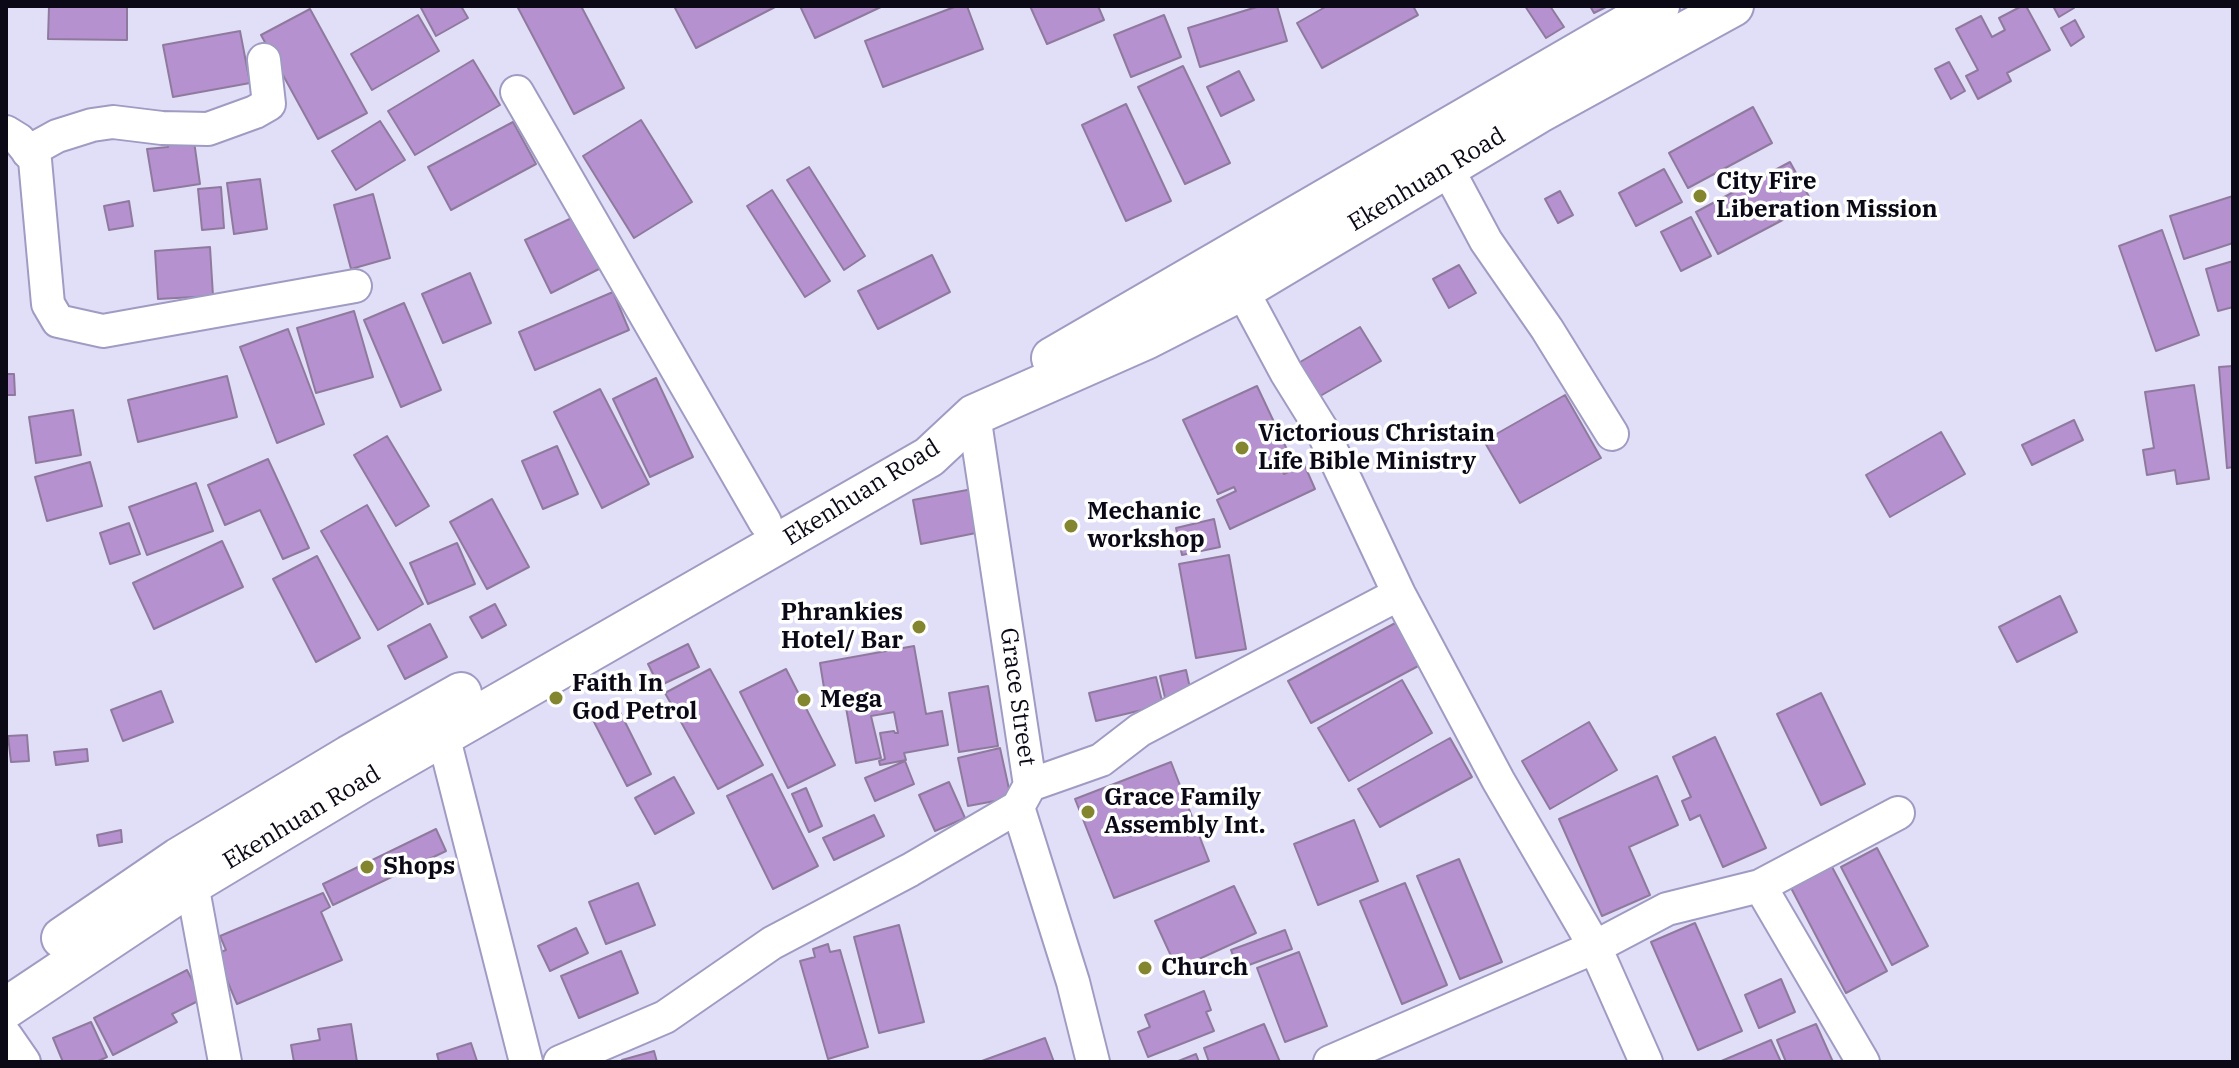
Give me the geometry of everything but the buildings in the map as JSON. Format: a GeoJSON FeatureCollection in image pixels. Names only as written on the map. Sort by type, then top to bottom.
{"type":"FeatureCollection","features":[{"type":"Feature","properties":{"kind":"main road","name":"Ekenhuan Road"},"geometry":{"type":"LineString","coordinates":[[6,977],[179,858],[349,756],[973,405],[1659,6]]}},
{"type":"Feature","properties":{"kind":"main road","name":"Ekenhuan Road"},"geometry":{"type":"LineString","coordinates":[[6,1008],[192,884],[443,735],[929,457],[974,415],[1146,339],[1242,290],[1538,113],[1733,6]]}},
{"type":"Feature","properties":{"kind":"street"},"geometry":{"type":"LineString","coordinates":[[17,142],[113,122],[208,129],[269,104],[264,60]]}},
{"type":"Feature","properties":{"kind":"street"},"geometry":{"type":"LineString","coordinates":[[517,92],[765,522]]}},
{"type":"Feature","properties":{"kind":"street"},"geometry":{"type":"LineString","coordinates":[[17,142],[35,160],[48,304],[58,321],[103,331],[355,286]]}},
{"type":"Feature","properties":{"kind":"street"},"geometry":{"type":"LineString","coordinates":[[1447,168],[1486,241],[1547,329],[1612,434]]}},
{"type":"Feature","properties":{"kind":"street"},"geometry":{"type":"LineString","coordinates":[[1242,290],[1286,372],[1322,430],[1399,594],[1498,780],[1595,947],[1646,1062]]}},
{"type":"Feature","properties":{"kind":"street","name":"Grace Street"},"geometry":{"type":"LineString","coordinates":[[974,415],[1024,796],[1093,1062]]}},
{"type":"Feature","properties":{"kind":"street"},"geometry":{"type":"LineString","coordinates":[[560,1062],[665,1017],[772,943],[910,870],[1024,796],[1101,760],[1140,730],[1399,594]]}},
{"type":"Feature","properties":{"kind":"street"},"geometry":{"type":"LineString","coordinates":[[443,735],[526,1062]]}},
{"type":"Feature","properties":{"kind":"street"},"geometry":{"type":"LineString","coordinates":[[1330,1062],[1595,947],[1667,909],[1760,886],[1898,813]]}},
{"type":"Feature","properties":{"kind":"street"},"geometry":{"type":"LineString","coordinates":[[192,884],[225,1062]]}},
{"type":"Feature","properties":{"kind":"street"},"geometry":{"type":"LineString","coordinates":[[1760,886],[1863,1062]]}},
{"type":"Feature","properties":{"kind":"street"},"geometry":{"type":"LineString","coordinates":[[6,1036],[24,1062]]}},
{"type":"Feature","properties":{"kind":"place","name":"City Fire Liberation Mission"},"geometry":{"type":"Point","coordinates":[1700,196]}},
{"type":"Feature","properties":{"kind":"place","name":"Victorious Christain Life Bible Ministry"},"geometry":{"type":"Point","coordinates":[1242,448]}},
{"type":"Feature","properties":{"kind":"place","name":"Mechanic workshop"},"geometry":{"type":"Point","coordinates":[1071,526]}},
{"type":"Feature","properties":{"kind":"place","name":"Phrankies Hotel/ Bar"},"geometry":{"type":"Point","coordinates":[919,627]}},
{"type":"Feature","properties":{"kind":"place","name":"Faith In God Petrol"},"geometry":{"type":"Point","coordinates":[556,698]}},
{"type":"Feature","properties":{"kind":"place","name":"Mega"},"geometry":{"type":"Point","coordinates":[804,700]}},
{"type":"Feature","properties":{"kind":"place","name":"Grace Family Assembly Int."},"geometry":{"type":"Point","coordinates":[1088,812]}},
{"type":"Feature","properties":{"kind":"place","name":"Shops"},"geometry":{"type":"Point","coordinates":[367,867]}},
{"type":"Feature","properties":{"kind":"place","name":"Church"},"geometry":{"type":"Point","coordinates":[1145,968]}}]}
